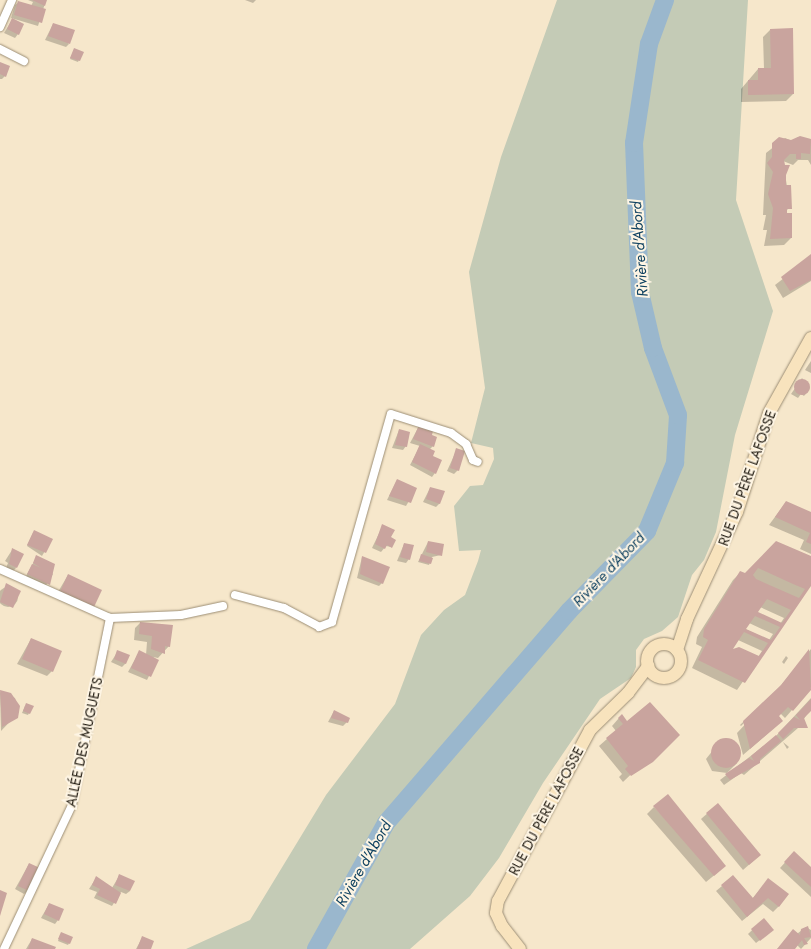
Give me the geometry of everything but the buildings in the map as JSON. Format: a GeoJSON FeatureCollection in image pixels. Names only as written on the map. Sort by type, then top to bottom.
{"type":"FeatureCollection","features":[{"type":"Feature","properties":{"kind":"street"},"geometry":{"type":"LineString","coordinates":[[0,27],[12,0]]}},
{"type":"Feature","properties":{"kind":"street"},"geometry":{"type":"LineString","coordinates":[[0,49],[24,61]]}},
{"type":"Feature","properties":{"kind":"street","name":"RUE DU PÈRE LAFOSSE"},"geometry":{"type":"LineString","coordinates":[[677,650],[687,619],[726,542],[769,413],[811,338]]}},
{"type":"Feature","properties":{"kind":"street"},"geometry":{"type":"LineString","coordinates":[[235,596],[284,608],[319,626],[332,622],[391,414],[451,434],[466,444],[473,460],[478,462]]}},
{"type":"Feature","properties":{"kind":"street"},"geometry":{"type":"LineString","coordinates":[[0,569],[110,618],[181,615],[222,606]]}},
{"type":"Feature","properties":{"kind":"street","name":"ALLÉE DES MUGUETS"},"geometry":{"type":"LineString","coordinates":[[4,949],[72,805],[110,618]]}},
{"type":"Feature","properties":{"kind":"street","name":"RUE DU PÈRE LAFOSSE"},"geometry":{"type":"LineString","coordinates":[[664,644],[687,619]]}},
{"type":"Feature","properties":{"kind":"street"},"geometry":{"type":"LineString","coordinates":[[664,644],[677,650],[681,660],[677,671],[666,678],[658,677],[648,666],[651,652],[664,644]]}},
{"type":"Feature","properties":{"kind":"street","name":"RUE DU PÈRE LAFOSSE"},"geometry":{"type":"LineString","coordinates":[[516,945],[498,918],[498,901],[590,730],[628,693],[648,666]]}},
{"type":"Feature","properties":{"kind":"street","name":"RUE DU PÈRE LAFOSSE"},"geometry":{"type":"LineString","coordinates":[[628,693],[658,677]]}},
{"type":"Feature","properties":{"kind":"green space"},"geometry":{"type":"Polygon","coordinates":[[[557,0],[748,0],[736,200],[773,311],[735,435],[716,532],[704,560],[692,575],[678,617],[662,631],[644,639],[636,650],[636,667],[631,678],[600,699],[543,783],[499,858],[470,896],[410,949],[186,949],[250,920],[326,795],[395,704],[421,635],[444,610],[465,595],[481,550],[459,551],[454,506],[470,486],[483,485],[494,459],[493,448],[471,443],[485,388],[469,272],[501,157],[557,0]]]}},
{"type":"Feature","properties":{"kind":"waterway","name":"Rivière d'Abord"},"geometry":{"type":"LineString","coordinates":[[316,949],[386,823],[569,611],[647,531],[675,463],[678,415],[653,348],[640,292],[634,143],[649,44],[665,0]]}}]}
